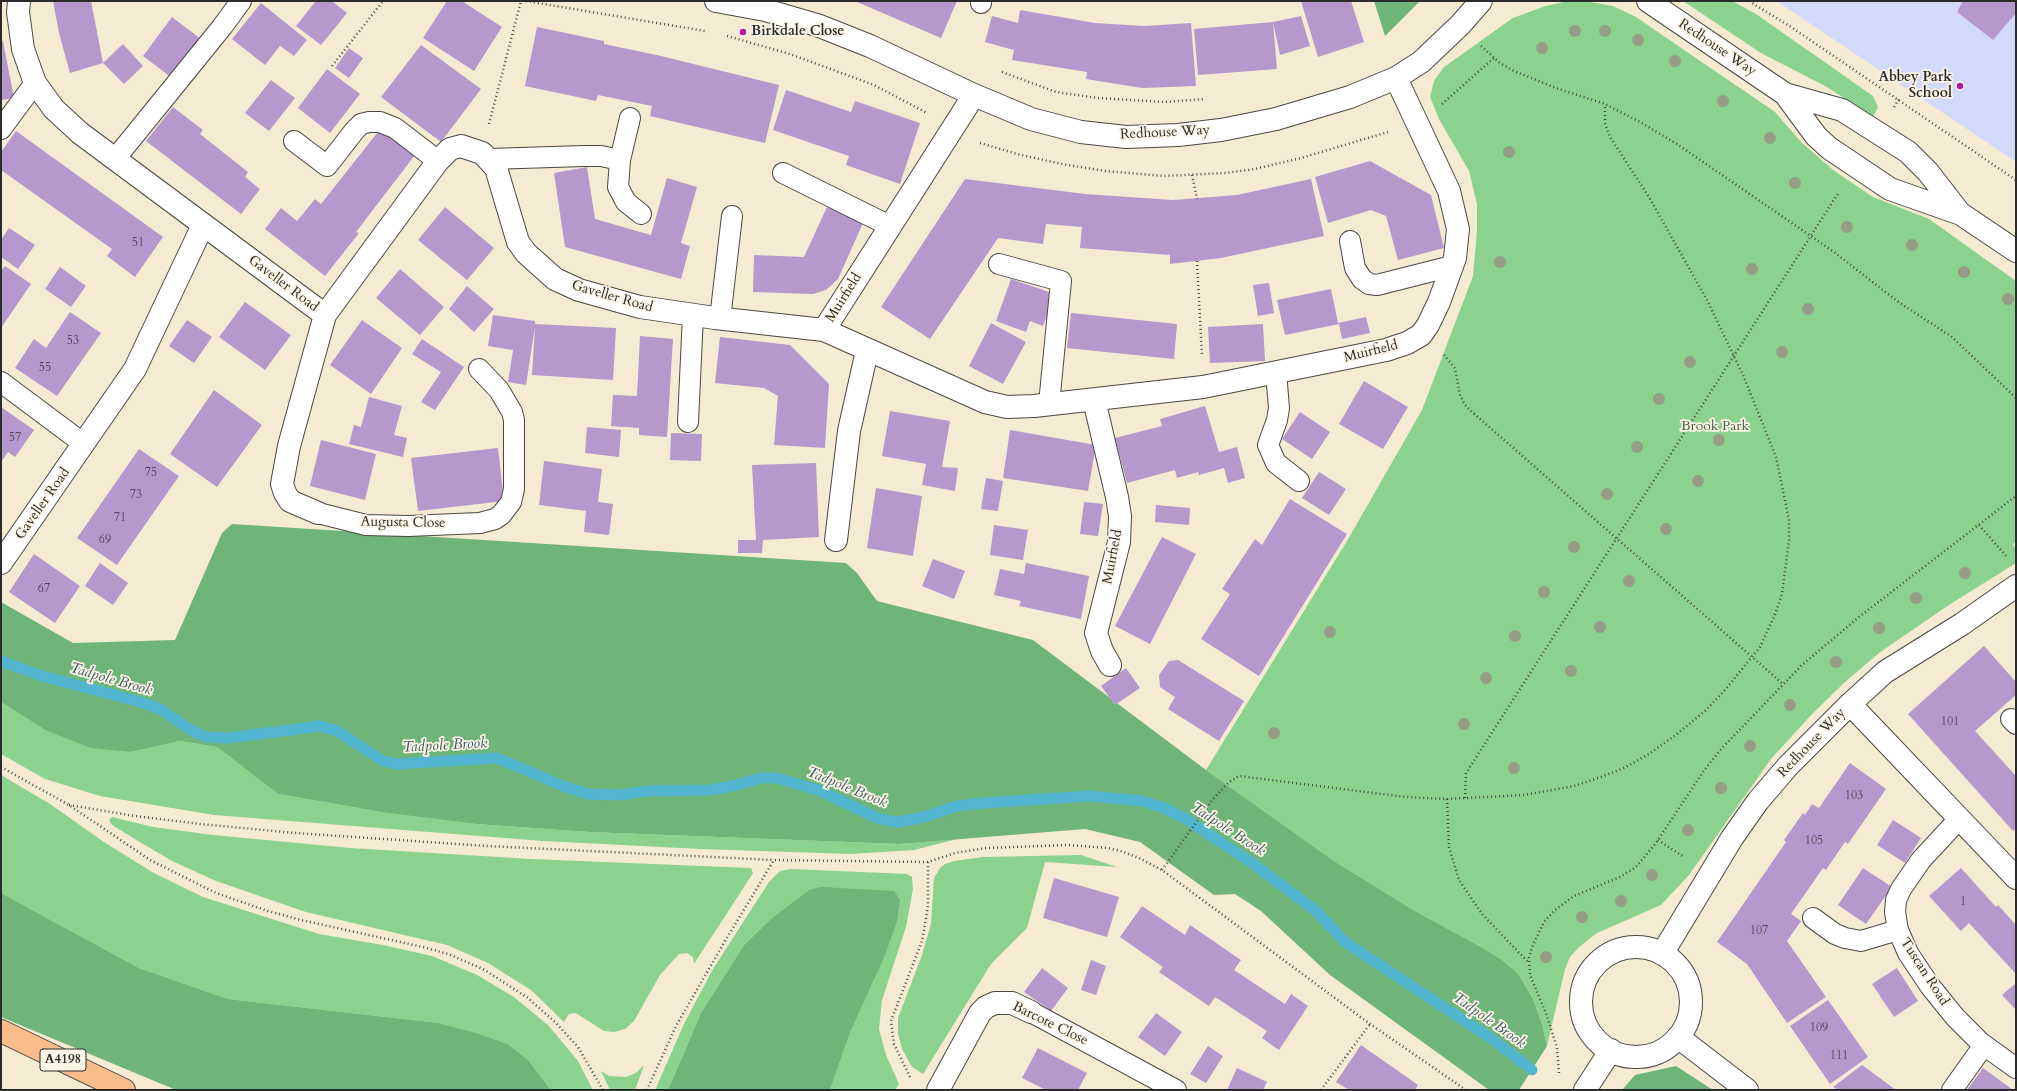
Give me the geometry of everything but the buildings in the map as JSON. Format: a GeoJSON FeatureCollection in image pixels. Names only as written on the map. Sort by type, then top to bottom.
{"type":"FeatureCollection","features":[{"type":"Feature","properties":{"kind":"main road","name":"A4198"},"geometry":{"type":"LineString","coordinates":[[1,1031],[124,1090]]}},
{"type":"Feature","properties":{"kind":"street","name":"Gaveller Road"},"geometry":{"type":"LineString","coordinates":[[19,1],[18,12],[23,49],[35,83],[54,110],[80,133],[325,315],[438,161],[446,152],[454,147],[468,147],[485,156],[496,168],[518,242],[526,253],[550,275],[579,290],[630,305],[720,319],[824,330]]}},
{"type":"Feature","properties":{"kind":"street","name":"Redhouse Way"},"geometry":{"type":"LineString","coordinates":[[716,1],[766,5],[870,46],[974,95],[1031,119],[1081,132],[1126,137],[1178,135],[1221,130],[1276,119],[1350,97],[1396,78],[1421,62],[1460,25],[1481,1]]}},
{"type":"Feature","properties":{"kind":"street","name":"Redhouse Way"},"geometry":{"type":"LineString","coordinates":[[1648,1],[1785,94],[1821,140],[1856,166],[1898,193],[1932,203],[1961,214],[2016,251]]}},
{"type":"Feature","properties":{"kind":"street"},"geometry":{"type":"LineString","coordinates":[[1396,78],[1449,190],[1458,229],[1455,258],[1439,302],[1428,325],[1421,335]]}},
{"type":"Feature","properties":{"kind":"street","name":"Redhouse Way"},"geometry":{"type":"LineString","coordinates":[[1785,94],[1835,107],[1908,152],[1918,161],[1961,214]]}},
{"type":"Feature","properties":{"kind":"street","name":"Muirfield"},"geometry":{"type":"LineString","coordinates":[[974,95],[824,330],[868,351],[985,402],[1007,407],[1094,400],[1203,387],[1386,350],[1407,343],[1421,335]]}},
{"type":"Feature","properties":{"kind":"street","name":"Gaveller Road"},"geometry":{"type":"LineString","coordinates":[[1,563],[136,370],[203,225]]}},
{"type":"Feature","properties":{"kind":"street","name":"Augusta Close"},"geometry":{"type":"LineString","coordinates":[[318,513],[300,507],[290,501],[282,484],[289,446],[325,315]]}},
{"type":"Feature","properties":{"kind":"street"},"geometry":{"type":"LineString","coordinates":[[836,540],[849,431],[868,351]]}},
{"type":"Feature","properties":{"kind":"street","name":"Muirfield"},"geometry":{"type":"LineString","coordinates":[[1094,400],[1117,497],[1120,516],[1119,542],[1096,633],[1102,651],[1110,665]]}},
{"type":"Feature","properties":{"kind":"street","name":"Redhouse Way"},"geometry":{"type":"LineString","coordinates":[[1662,954],[1709,874],[1758,801],[1788,766],[1850,704],[1896,664],[1962,624],[2016,586]]}},
{"type":"Feature","properties":{"kind":"street"},"geometry":{"type":"LineString","coordinates":[[1850,704],[1959,819],[2015,874]]}},
{"type":"Feature","properties":{"kind":"street"},"geometry":{"type":"LineString","coordinates":[[1631,947],[1649,948],[1662,954],[1666,955],[1680,968],[1688,985],[1691,1003],[1688,1021],[1678,1037],[1665,1048],[1649,1055],[1632,1056],[1611,1050],[1600,1043],[1588,1029],[1582,1012],[1581,994],[1587,976],[1598,961],[1613,951],[1631,947]]}},
{"type":"Feature","properties":{"kind":"street","name":"Barcote Close"},"geometry":{"type":"LineString","coordinates":[[938,1090],[980,1013],[995,1003],[1012,1003],[1031,1012]]}},
{"type":"Feature","properties":{"kind":"street"},"geometry":{"type":"LineString","coordinates":[[1678,1037],[1747,1090]]}},
{"type":"Feature","properties":{"kind":"street"},"geometry":{"type":"LineString","coordinates":[[1585,1090],[1611,1050]]}},
{"type":"Feature","properties":{"kind":"lane"},"geometry":{"type":"LineString","coordinates":[[115,159],[222,27],[241,1]]}},
{"type":"Feature","properties":{"kind":"lane"},"geometry":{"type":"LineString","coordinates":[[1,130],[35,83]]}},
{"type":"Feature","properties":{"kind":"lane"},"geometry":{"type":"LineString","coordinates":[[630,118],[620,160],[618,187],[626,202],[641,214]]}},
{"type":"Feature","properties":{"kind":"lane"},"geometry":{"type":"LineString","coordinates":[[294,141],[327,166],[361,124],[380,122],[394,128],[438,161]]}},
{"type":"Feature","properties":{"kind":"lane"},"geometry":{"type":"LineString","coordinates":[[485,156],[601,156],[620,160]]}},
{"type":"Feature","properties":{"kind":"lane"},"geometry":{"type":"LineString","coordinates":[[783,173],[890,226]]}},
{"type":"Feature","properties":{"kind":"lane"},"geometry":{"type":"LineString","coordinates":[[720,319],[732,216]]}},
{"type":"Feature","properties":{"kind":"lane"},"geometry":{"type":"LineString","coordinates":[[1350,241],[1355,268],[1362,279],[1369,284],[1382,284],[1452,266]]}},
{"type":"Feature","properties":{"kind":"lane"},"geometry":{"type":"LineString","coordinates":[[999,264],[1061,281],[1049,404]]}},
{"type":"Feature","properties":{"kind":"lane"},"geometry":{"type":"LineString","coordinates":[[688,422],[692,315]]}},
{"type":"Feature","properties":{"kind":"lane","name":"Augusta Close"},"geometry":{"type":"LineString","coordinates":[[318,513],[366,524],[408,526],[480,523],[495,519],[501,514],[511,502],[514,489],[514,420],[503,396],[479,369]]}},
{"type":"Feature","properties":{"kind":"lane"},"geometry":{"type":"LineString","coordinates":[[1276,372],[1279,408],[1277,420],[1268,445],[1276,463],[1299,481]]}},
{"type":"Feature","properties":{"kind":"lane"},"geometry":{"type":"LineString","coordinates":[[1,382],[84,444]]}},
{"type":"Feature","properties":{"kind":"lane","name":"Tuscan Road"},"geometry":{"type":"LineString","coordinates":[[1959,819],[1921,860],[1901,889],[1896,900],[1895,912],[1898,930],[1908,953],[1930,986],[1955,1017],[1984,1045],[2016,1068]]}},
{"type":"Feature","properties":{"kind":"lane"},"geometry":{"type":"LineString","coordinates":[[1813,918],[1835,934],[1845,938],[1861,941],[1898,930]]}},
{"type":"Feature","properties":{"kind":"lane","name":"Barcote Close"},"geometry":{"type":"LineString","coordinates":[[1031,1012],[1176,1090]]}},
{"type":"Feature","properties":{"kind":"lane"},"geometry":{"type":"LineString","coordinates":[[1952,1090],[1984,1045]]}},
{"type":"Feature","properties":{"kind":"path"},"geometry":{"type":"LineString","coordinates":[[332,66],[383,1]]}},
{"type":"Feature","properties":{"kind":"path"},"geometry":{"type":"LineString","coordinates":[[485,156],[522,1]]}},
{"type":"Feature","properties":{"kind":"path"},"geometry":{"type":"LineString","coordinates":[[1749,1],[1791,27],[1899,99],[2016,180]]}},
{"type":"Feature","properties":{"kind":"path"},"geometry":{"type":"LineString","coordinates":[[1460,25],[1494,58],[1514,72],[1605,104],[1640,122],[1677,144],[1810,236],[1892,297],[1952,337],[2016,398]]}},
{"type":"Feature","properties":{"kind":"path"},"geometry":{"type":"LineString","coordinates":[[999,70],[1056,92],[1098,98],[1165,102],[1212,99]]}},
{"type":"Feature","properties":{"kind":"path"},"geometry":{"type":"LineString","coordinates":[[1877,132],[1899,99]]}},
{"type":"Feature","properties":{"kind":"path"},"geometry":{"type":"LineString","coordinates":[[1162,870],[1188,833],[1223,789],[1234,778],[1244,776],[1406,797],[1448,799],[1501,797],[1552,790],[1574,786],[1624,768],[1648,754],[1705,711],[1752,658],[1768,633],[1782,594],[1787,563],[1789,520],[1776,457],[1734,358],[1707,300],[1665,224],[1610,137],[1604,123],[1605,104]]}},
{"type":"Feature","properties":{"kind":"path"},"geometry":{"type":"LineString","coordinates":[[1465,798],[1466,773],[1856,166]]}},
{"type":"Feature","properties":{"kind":"path"},"geometry":{"type":"LineString","coordinates":[[1192,175],[1197,199]]}},
{"type":"Feature","properties":{"kind":"path"},"geometry":{"type":"LineString","coordinates":[[1197,261],[1203,387]]}},
{"type":"Feature","properties":{"kind":"path"},"geometry":{"type":"LineString","coordinates":[[1421,335],[1444,355],[1455,368],[1460,395],[1465,405],[1782,684]]}},
{"type":"Feature","properties":{"kind":"path"},"geometry":{"type":"LineString","coordinates":[[1557,1079],[1559,1073],[1557,1048],[1546,1016],[1531,981],[1529,963],[1532,947],[1537,934],[1550,915],[1574,896],[1609,882],[1636,867],[1656,843],[1714,758],[1782,684],[1832,638],[2016,496]]}},
{"type":"Feature","properties":{"kind":"path"},"geometry":{"type":"LineString","coordinates":[[1979,526],[2011,563]]}},
{"type":"Feature","properties":{"kind":"path"},"geometry":{"type":"LineString","coordinates":[[1,767],[69,805],[150,860],[216,893],[268,911],[302,920],[423,947],[453,956],[483,969],[528,998],[555,1022],[578,1047],[603,1090]]}},
{"type":"Feature","properties":{"kind":"path"},"geometry":{"type":"LineString","coordinates":[[1448,799],[1449,847],[1459,880],[1482,914],[1529,963]]}},
{"type":"Feature","properties":{"kind":"path"},"geometry":{"type":"LineString","coordinates":[[69,805],[135,816],[200,824],[295,832],[480,845],[774,860],[928,862],[955,853],[986,848],[1075,845],[1108,848],[1139,858],[1162,870],[1370,1024],[1466,1090]]}},
{"type":"Feature","properties":{"kind":"path"},"geometry":{"type":"LineString","coordinates":[[647,1090],[676,1026],[774,860]]}},
{"type":"Feature","properties":{"kind":"path"},"geometry":{"type":"LineString","coordinates":[[913,1083],[894,1044],[891,1021],[922,941],[928,906],[928,862]]}},
{"type":"Feature","properties":{"kind":"path"},"geometry":{"type":"LineString","coordinates":[[1321,1090],[1370,1024]]}},
{"type":"Feature","properties":{"kind":"shaded area","name":"Abbey Park School"},"geometry":{"type":"Polygon","coordinates":[[[1776,1],[2016,1],[2016,162],[1796,14],[1776,1]]]}},
{"type":"Feature","properties":{"kind":"green space"},"geometry":{"type":"Polygon","coordinates":[[[1374,1],[1420,1],[1385,36],[1374,1]]]}},
{"type":"Feature","properties":{"kind":"green space","name":"Brook Park"},"geometry":{"type":"Polygon","coordinates":[[[1569,1],[1590,2],[1613,6],[1636,17],[1775,112],[1801,142],[1833,170],[1873,197],[1929,219],[2016,281],[2016,540],[2013,545],[2016,548],[2016,563],[1949,605],[1879,653],[1845,682],[1813,713],[1771,759],[1689,875],[1661,905],[1597,933],[1579,947],[1570,957],[1565,969],[1547,1046],[1542,1024],[1533,999],[1519,975],[1481,947],[1415,911],[1334,861],[1206,770],[1347,541],[1422,410],[1473,276],[1477,232],[1477,204],[1469,171],[1439,119],[1430,97],[1434,81],[1444,67],[1513,18],[1545,6],[1569,1]]]}},
{"type":"Feature","properties":{"kind":"green space"},"geometry":{"type":"Polygon","coordinates":[[[1683,1],[1732,1],[1756,14],[1873,96],[1878,107],[1873,117],[1827,87],[1761,53],[1683,1]]]}},
{"type":"Feature","properties":{"kind":"green space"},"geometry":{"type":"Polygon","coordinates":[[[232,524],[846,563],[857,573],[877,601],[1033,640],[1206,770],[1334,861],[1415,911],[1481,947],[1503,961],[1519,975],[1533,999],[1542,1024],[1547,1046],[1519,1090],[1489,1090],[1330,975],[1261,911],[1235,894],[1214,895],[1140,842],[1085,829],[899,844],[590,832],[476,824],[387,813],[278,794],[217,747],[180,741],[131,752],[91,748],[45,730],[1,702],[1,602],[73,643],[175,640],[222,533],[232,524]]]}},
{"type":"Feature","properties":{"kind":"green space"},"geometry":{"type":"Polygon","coordinates":[[[1,702],[45,730],[131,752],[180,741],[217,747],[278,794],[387,813],[476,824],[590,832],[899,844],[957,839],[914,850],[851,854],[701,849],[543,841],[214,815],[100,796],[45,779],[1,754],[1,702]]]}},
{"type":"Feature","properties":{"kind":"green space"},"geometry":{"type":"Polygon","coordinates":[[[1,775],[50,804],[104,842],[152,872],[203,897],[319,934],[383,945],[432,956],[477,975],[514,997],[548,1025],[578,1061],[593,1090],[551,1090],[528,1060],[508,1044],[477,1033],[439,1023],[228,999],[139,968],[1,893],[1,775]]]}},
{"type":"Feature","properties":{"kind":"green space"},"geometry":{"type":"Polygon","coordinates":[[[112,817],[153,827],[213,835],[350,848],[531,859],[751,868],[753,873],[694,964],[693,957],[687,953],[679,954],[660,975],[634,1021],[625,1029],[614,1032],[604,1031],[576,1013],[569,1014],[564,1022],[531,990],[488,963],[447,945],[306,912],[216,881],[172,861],[133,838],[112,825],[109,820],[112,817]]]}},
{"type":"Feature","properties":{"kind":"green space"},"geometry":{"type":"Polygon","coordinates":[[[1081,855],[1117,867],[1045,862],[1027,928],[991,964],[923,1074],[912,1067],[902,1049],[898,1034],[898,1018],[922,955],[931,924],[934,878],[940,868],[945,864],[954,861],[983,857],[1081,855]]]}},
{"type":"Feature","properties":{"kind":"green space"},"geometry":{"type":"Polygon","coordinates":[[[791,869],[907,874],[912,877],[913,889],[906,927],[882,1000],[879,1029],[886,1055],[899,1084],[895,1090],[830,1090],[851,1030],[809,890],[773,917],[744,945],[701,1013],[668,1090],[655,1090],[684,1024],[713,969],[769,882],[780,871],[791,869]]]}},
{"type":"Feature","properties":{"kind":"green space"},"geometry":{"type":"Polygon","coordinates":[[[821,887],[894,891],[900,900],[897,921],[885,955],[851,1030],[830,1090],[668,1090],[701,1013],[744,945],[773,917],[809,890],[821,887]]]}},
{"type":"Feature","properties":{"kind":"green space"},"geometry":{"type":"Polygon","coordinates":[[[1,893],[139,968],[228,999],[439,1023],[477,1033],[508,1044],[528,1060],[551,1090],[176,1090],[1,1017],[1,893]]]}},
{"type":"Feature","properties":{"kind":"green space"},"geometry":{"type":"Polygon","coordinates":[[[644,1065],[635,1090],[610,1090],[601,1071],[609,1076],[626,1077],[636,1073],[644,1065]]]}},
{"type":"Feature","properties":{"kind":"green space"},"geometry":{"type":"Polygon","coordinates":[[[1676,1066],[1713,1090],[1622,1090],[1635,1075],[1676,1066]]]}},
{"type":"Feature","properties":{"kind":"waterway","name":"Tadpole Brook"},"geometry":{"type":"LineString","coordinates":[[1,661],[42,676],[137,701],[160,709],[191,730],[206,737],[228,738],[320,726],[337,731],[383,761],[396,764],[497,758],[563,786],[588,794],[617,795],[649,791],[710,790],[737,785],[760,778],[777,778],[821,791],[879,819],[899,822],[924,817],[957,806],[984,803],[1089,796],[1142,801],[1164,808],[1186,819],[1252,863],[1315,910],[1345,942],[1492,1039],[1532,1070]]}},
{"type":"Feature","properties":{"kind":"place","name":"Birkdale Close"},"geometry":{"type":"Point","coordinates":[743,32]}},
{"type":"Feature","properties":{"kind":"place","name":"Abbey Park School"},"geometry":{"type":"Point","coordinates":[1960,86]}}]}
